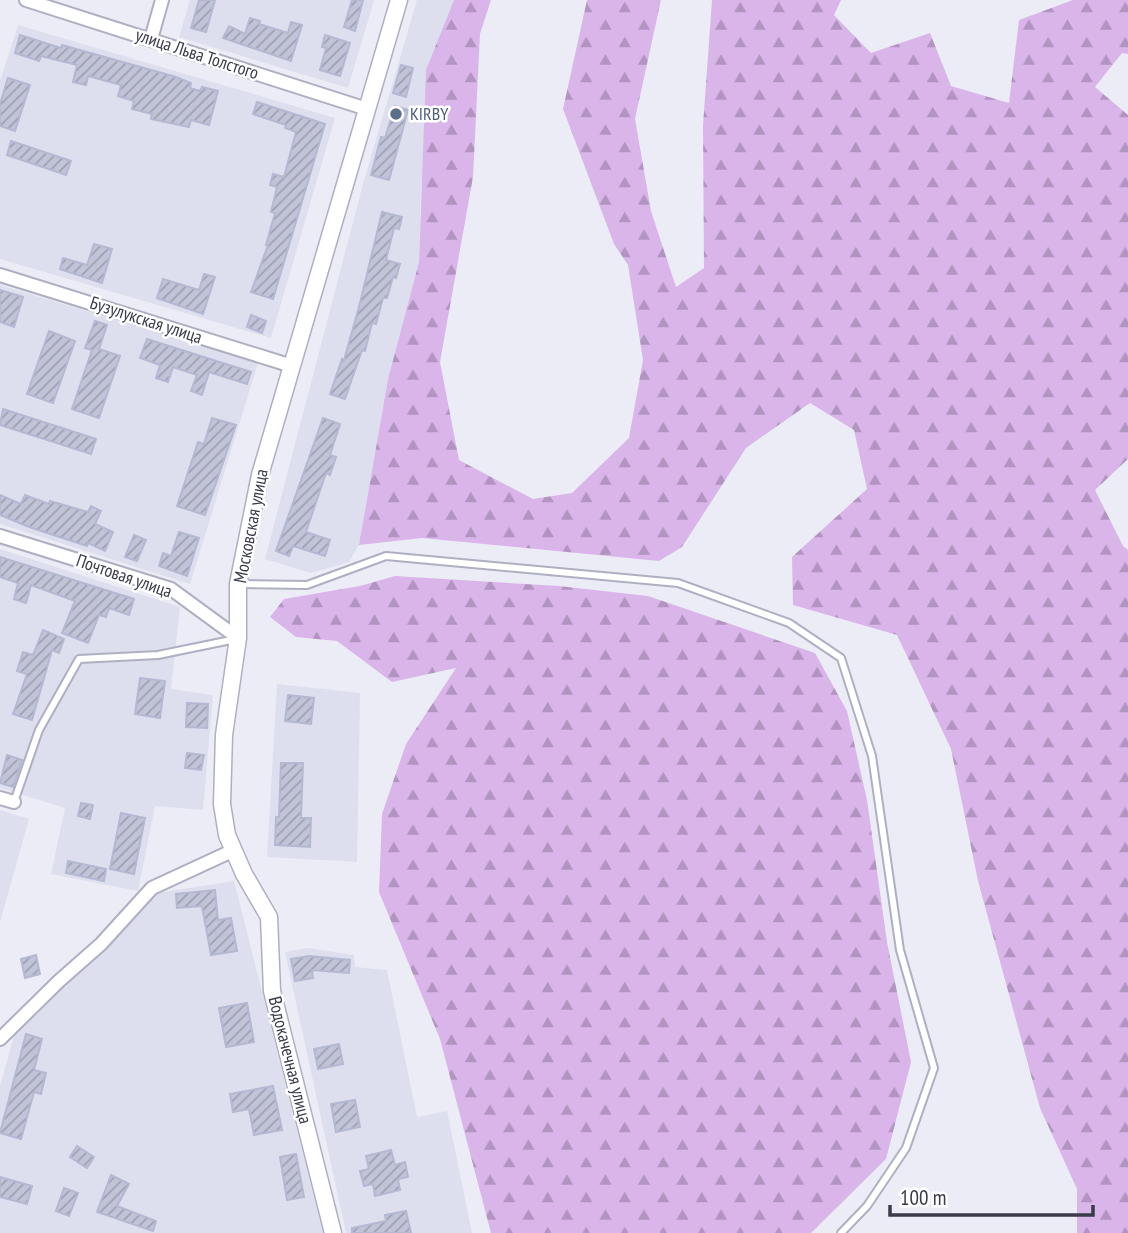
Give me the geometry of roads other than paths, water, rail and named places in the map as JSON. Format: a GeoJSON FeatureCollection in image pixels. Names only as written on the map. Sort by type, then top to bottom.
{"type":"FeatureCollection","features":[{"type":"Feature","properties":{"kind":"street","name":"улица Льва Толстого"},"geometry":{"type":"LineString","coordinates":[[26,0],[367,109]]}},
{"type":"Feature","properties":{"kind":"street"},"geometry":{"type":"LineString","coordinates":[[151,39],[162,0]]}},
{"type":"Feature","properties":{"kind":"street","name":"Московская улица"},"geometry":{"type":"LineString","coordinates":[[232,850],[222,804],[224,735],[238,638],[238,584],[260,475],[399,0]]}},
{"type":"Feature","properties":{"kind":"street","name":"Бузулукская улица"},"geometry":{"type":"LineString","coordinates":[[0,275],[292,366]]}},
{"type":"Feature","properties":{"kind":"street","name":"Почтовая улица"},"geometry":{"type":"LineString","coordinates":[[0,536],[171,589],[238,638]]}},
{"type":"Feature","properties":{"kind":"street"},"geometry":{"type":"LineString","coordinates":[[0,798],[14,802]]}},
{"type":"Feature","properties":{"kind":"street"},"geometry":{"type":"LineString","coordinates":[[0,1038],[101,944],[152,888],[232,850]]}},
{"type":"Feature","properties":{"kind":"street","name":"Водокачечная улица"},"geometry":{"type":"LineString","coordinates":[[232,850],[269,917],[272,991],[333,1233]]}},
{"type":"Feature","properties":{"kind":"lane"},"geometry":{"type":"LineString","coordinates":[[238,584],[307,585],[386,556],[678,583],[789,623],[841,659],[872,756],[900,950],[934,1068],[906,1148],[867,1206],[841,1233]]}},
{"type":"Feature","properties":{"kind":"lane"},"geometry":{"type":"LineString","coordinates":[[14,802],[39,730],[79,659],[158,655],[238,638]]}},
{"type":"Feature","properties":{"kind":"place","name":"KIRBY"},"geometry":{"type":"Point","coordinates":[396,114]}}]}
